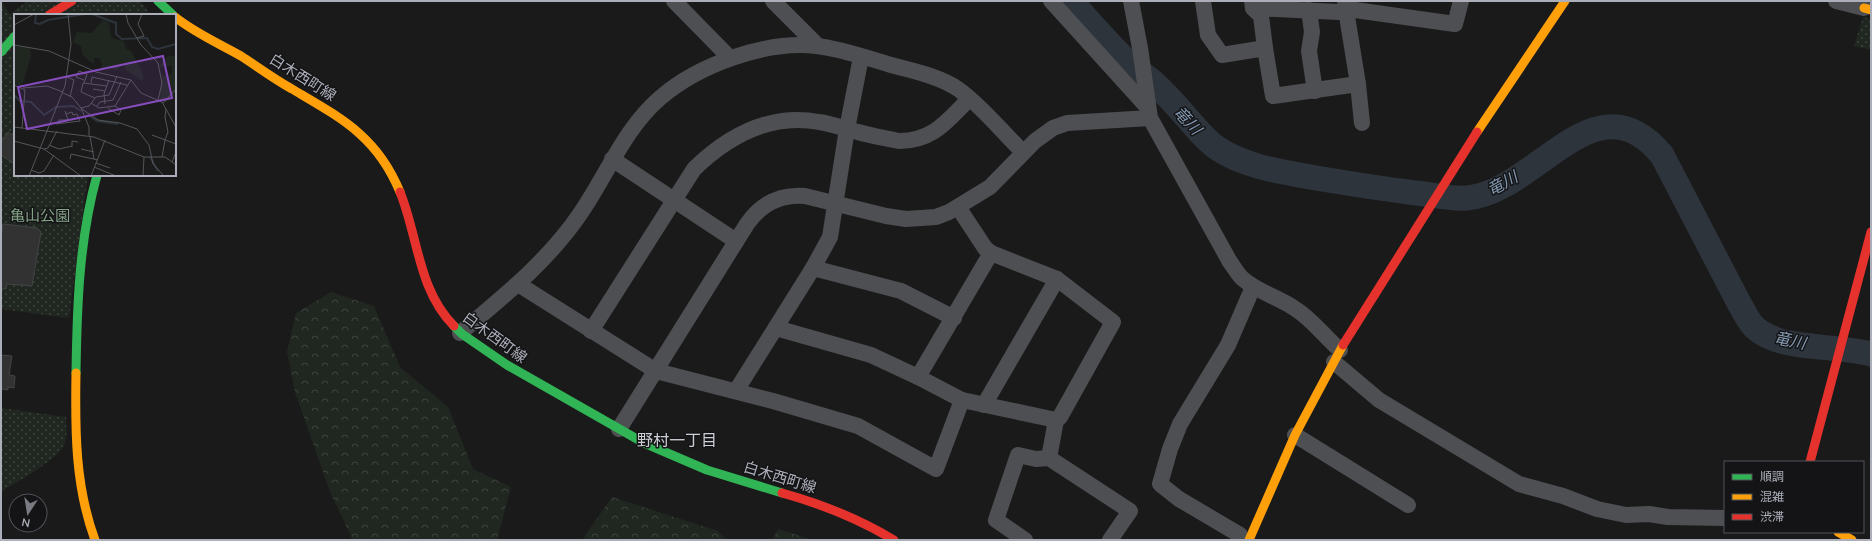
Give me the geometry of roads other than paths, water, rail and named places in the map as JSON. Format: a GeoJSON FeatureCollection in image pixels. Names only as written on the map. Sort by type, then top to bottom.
{"type":"FeatureCollection","features":[{"type":"Feature","properties":{"kind":"street"},"geometry":{"type":"LineString","coordinates":[[52,14],[72,1]]}},
{"type":"Feature","properties":{"kind":"street","name":"白木西町線"},"geometry":{"type":"LineString","coordinates":[[158,1],[170,14]]}},
{"type":"Feature","properties":{"kind":"street"},"geometry":{"type":"LineString","coordinates":[[674,1],[730,58]]}},
{"type":"Feature","properties":{"kind":"street"},"geometry":{"type":"LineString","coordinates":[[773,1],[818,46]]}},
{"type":"Feature","properties":{"kind":"street"},"geometry":{"type":"LineString","coordinates":[[1051,1],[1148,107],[1230,262],[1242,278],[1253,287],[1294,308],[1310,319],[1337,356],[1379,400],[1519,484],[1563,496],[1597,509],[1626,515],[1649,514],[1668,517],[1724,518]]}},
{"type":"Feature","properties":{"kind":"street"},"geometry":{"type":"LineString","coordinates":[[1131,1],[1140,48],[1148,107]]}},
{"type":"Feature","properties":{"kind":"street"},"geometry":{"type":"LineString","coordinates":[[1203,1],[1208,35],[1222,55],[1266,48]]}},
{"type":"Feature","properties":{"kind":"street"},"geometry":{"type":"LineString","coordinates":[[1346,6],[1355,10],[1455,24],[1461,1]]}},
{"type":"Feature","properties":{"kind":"street"},"geometry":{"type":"LineString","coordinates":[[1253,287],[1228,345],[1180,424],[1170,449],[1160,484],[1179,500],[1244,537],[1295,435],[1369,299],[1451,171],[1565,1]]}},
{"type":"Feature","properties":{"kind":"street"},"geometry":{"type":"LineString","coordinates":[[1836,1],[1867,9]]}},
{"type":"Feature","properties":{"kind":"street"},"geometry":{"type":"LineString","coordinates":[[1252,5],[1262,16],[1273,96],[1358,84]]}},
{"type":"Feature","properties":{"kind":"street"},"geometry":{"type":"LineString","coordinates":[[1252,5],[1339,12],[1346,6]]}},
{"type":"Feature","properties":{"kind":"street"},"geometry":{"type":"LineString","coordinates":[[1346,6],[1358,84],[1362,123]]}},
{"type":"Feature","properties":{"kind":"street"},"geometry":{"type":"LineString","coordinates":[[1309,10],[1312,32],[1309,51],[1315,91]]}},
{"type":"Feature","properties":{"kind":"street","name":"白木西町線"},"geometry":{"type":"LineString","coordinates":[[176,20],[254,63],[277,80],[339,115],[368,140],[387,163],[398,184],[422,266],[435,300],[446,317],[460,333],[499,359],[619,430],[653,448],[682,461],[832,508],[872,526],[894,540]]}},
{"type":"Feature","properties":{"kind":"street"},"geometry":{"type":"LineString","coordinates":[[1,52],[14,37]]}},
{"type":"Feature","properties":{"kind":"street"},"geometry":{"type":"LineString","coordinates":[[460,333],[518,284],[553,248],[580,214],[612,159],[634,126],[660,98],[690,77],[730,58],[781,47],[818,46],[930,76],[958,88],[1023,152]]}},
{"type":"Feature","properties":{"kind":"street"},"geometry":{"type":"LineString","coordinates":[[736,391],[813,268],[830,237],[834,203],[861,57]]}},
{"type":"Feature","properties":{"kind":"street"},"geometry":{"type":"LineString","coordinates":[[592,331],[694,169],[710,154],[733,137],[759,126],[774,122],[802,120],[819,121],[899,141],[922,139],[943,125],[969,99]]}},
{"type":"Feature","properties":{"kind":"street"},"geometry":{"type":"LineString","coordinates":[[619,430],[736,241],[758,211],[781,197],[792,195],[805,196],[886,216],[906,219],[936,216],[958,207],[990,187],[1023,152],[1053,128],[1067,123],[1148,107]]}},
{"type":"Feature","properties":{"kind":"street"},"geometry":{"type":"LineString","coordinates":[[612,159],[736,241]]}},
{"type":"Feature","properties":{"kind":"street"},"geometry":{"type":"LineString","coordinates":[[95,540],[83,504],[78,478],[76,375],[82,246],[97,176]]}},
{"type":"Feature","properties":{"kind":"street"},"geometry":{"type":"LineString","coordinates":[[958,207],[985,248],[992,253],[1057,279],[1113,322],[1060,417],[1056,420],[1049,458]]}},
{"type":"Feature","properties":{"kind":"street"},"geometry":{"type":"LineString","coordinates":[[1810,461],[1871,232]]}},
{"type":"Feature","properties":{"kind":"street"},"geometry":{"type":"LineString","coordinates":[[918,377],[992,253]]}},
{"type":"Feature","properties":{"kind":"street"},"geometry":{"type":"LineString","coordinates":[[813,268],[901,291],[954,318]]}},
{"type":"Feature","properties":{"kind":"street"},"geometry":{"type":"LineString","coordinates":[[984,405],[1057,279]]}},
{"type":"Feature","properties":{"kind":"street"},"geometry":{"type":"LineString","coordinates":[[518,284],[656,371],[736,391],[858,426],[936,469],[962,400]]}},
{"type":"Feature","properties":{"kind":"street"},"geometry":{"type":"LineString","coordinates":[[776,328],[871,355],[962,400],[1056,420]]}},
{"type":"Feature","properties":{"kind":"street"},"geometry":{"type":"LineString","coordinates":[[1295,435],[1408,505]]}},
{"type":"Feature","properties":{"kind":"street"},"geometry":{"type":"LineString","coordinates":[[1025,540],[996,520],[1018,456],[1049,458],[1130,511],[1110,540]]}},
{"type":"Feature","properties":{"kind":"street"},"geometry":{"type":"LineString","coordinates":[[1840,533],[1852,540]]}},
{"type":"Feature","properties":{"kind":"waterway","name":"竜川"},"geometry":{"type":"LineString","coordinates":[[1071,1],[1101,35],[1133,67],[1162,90],[1209,142],[1240,160],[1265,168],[1370,187],[1446,197],[1467,198],[1493,191],[1518,177],[1566,144],[1589,131],[1613,127],[1637,133],[1662,155],[1739,303],[1754,327],[1765,335],[1794,344],[1842,349],[1871,354]]}},
{"type":"Feature","properties":{"kind":"district","name":"野村一丁目"},"geometry":{"type":"Point","coordinates":[677,440]}},
{"type":"Feature","properties":{"kind":"park label","name":"亀山公園"},"geometry":{"type":"Point","coordinates":[40,215]}}]}
